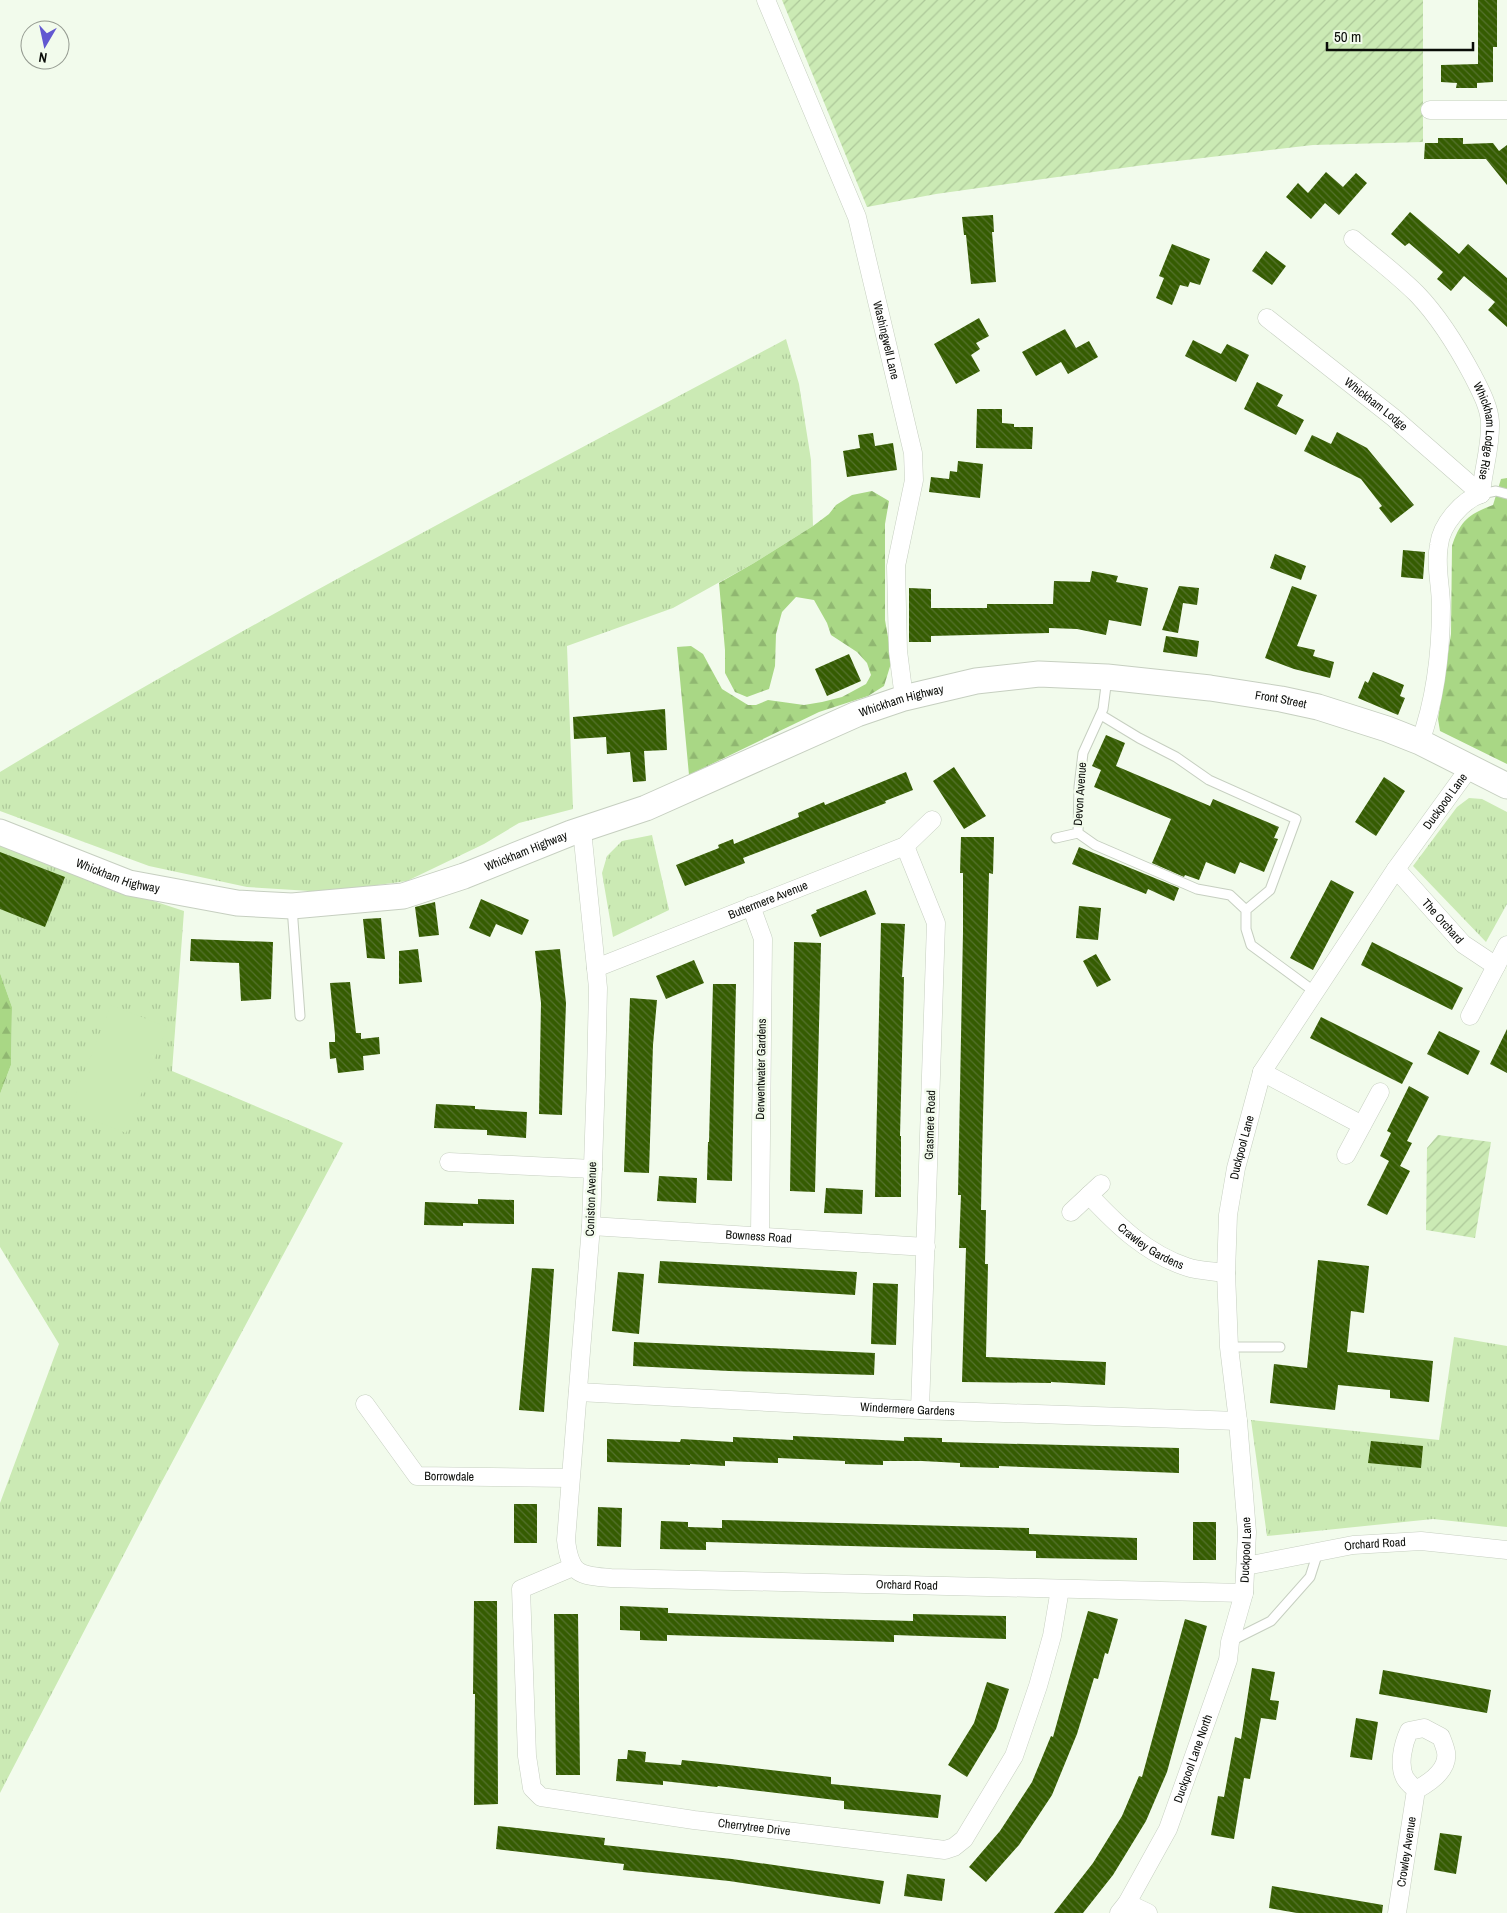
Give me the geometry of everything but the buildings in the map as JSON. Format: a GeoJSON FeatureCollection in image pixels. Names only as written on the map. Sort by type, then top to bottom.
{"type":"FeatureCollection","features":[{"type":"Feature","properties":{"kind":"main road","name":"Whickham Highway"},"geometry":{"type":"LineString","coordinates":[[0,832],[129,883],[237,903],[292,906],[404,896],[464,876],[582,830],[646,808],[857,714],[904,698],[976,681],[1039,674]]}},
{"type":"Feature","properties":{"kind":"main road","name":"Front Street"},"geometry":{"type":"LineString","coordinates":[[1039,674],[1107,677],[1210,688],[1292,701],[1352,717],[1420,742],[1507,786]]}},
{"type":"Feature","properties":{"kind":"street","name":"Washingwell Lane"},"geometry":{"type":"LineString","coordinates":[[766,0],[857,217],[913,453],[914,480],[896,566],[898,651],[904,698]]}},
{"type":"Feature","properties":{"kind":"street"},"geometry":{"type":"LineString","coordinates":[[1430,110],[1507,110]]}},
{"type":"Feature","properties":{"kind":"street","name":"Whickham Lodge Rise"},"geometry":{"type":"LineString","coordinates":[[1354,238],[1416,294],[1440,321],[1457,345],[1482,395],[1490,420],[1488,461],[1483,472],[1481,494],[1467,500],[1456,512],[1439,543],[1438,565],[1441,605],[1437,678],[1429,716],[1420,742]]}},
{"type":"Feature","properties":{"kind":"street","name":"Whickham Lodge"},"geometry":{"type":"LineString","coordinates":[[1267,318],[1394,418],[1481,494]]}},
{"type":"Feature","properties":{"kind":"street","name":"Duckpool Lane"},"geometry":{"type":"LineString","coordinates":[[1244,1592],[1247,1532],[1238,1421],[1229,1347],[1226,1273],[1228,1215],[1236,1168],[1262,1072],[1396,869],[1470,767]]}},
{"type":"Feature","properties":{"kind":"street","name":"Buttermere Avenue"},"geometry":{"type":"LineString","coordinates":[[596,968],[905,846],[932,820]]}},
{"type":"Feature","properties":{"kind":"street","name":"Coniston Avenue"},"geometry":{"type":"LineString","coordinates":[[574,1567],[567,1555],[566,1540],[591,1226],[598,988],[582,830]]}},
{"type":"Feature","properties":{"kind":"street","name":"Grasmere Road"},"geometry":{"type":"LineString","coordinates":[[905,846],[936,923],[920,1410]]}},
{"type":"Feature","properties":{"kind":"street","name":"The Orchard"},"geometry":{"type":"LineString","coordinates":[[1396,869],[1463,944],[1496,966]]}},
{"type":"Feature","properties":{"kind":"street","name":"Derwentwater Gardens"},"geometry":{"type":"LineString","coordinates":[[751,906],[763,939],[760,1235]]}},
{"type":"Feature","properties":{"kind":"street"},"geometry":{"type":"LineString","coordinates":[[1470,1016],[1507,945]]}},
{"type":"Feature","properties":{"kind":"street"},"geometry":{"type":"LineString","coordinates":[[1262,1072],[1362,1125]]}},
{"type":"Feature","properties":{"kind":"street"},"geometry":{"type":"LineString","coordinates":[[1346,1155],[1380,1092]]}},
{"type":"Feature","properties":{"kind":"street"},"geometry":{"type":"LineString","coordinates":[[449,1162],[593,1168]]}},
{"type":"Feature","properties":{"kind":"street","name":"Crawley Gardens"},"geometry":{"type":"LineString","coordinates":[[1071,1212],[1095,1189],[1117,1225],[1154,1252],[1188,1268],[1226,1273]]}},
{"type":"Feature","properties":{"kind":"street","name":"Bowness Road"},"geometry":{"type":"LineString","coordinates":[[591,1226],[760,1235],[926,1247]]}},
{"type":"Feature","properties":{"kind":"street","name":"Windermere Gardens"},"geometry":{"type":"LineString","coordinates":[[578,1392],[920,1410],[1238,1421]]}},
{"type":"Feature","properties":{"kind":"street","name":"Borrowdale"},"geometry":{"type":"LineString","coordinates":[[365,1404],[417,1476],[570,1478]]}},
{"type":"Feature","properties":{"kind":"street","name":"Orchard Road"},"geometry":{"type":"LineString","coordinates":[[1246,1566],[1353,1545],[1421,1541],[1507,1550]]}},
{"type":"Feature","properties":{"kind":"street","name":"Orchard Road"},"geometry":{"type":"LineString","coordinates":[[574,1567],[580,1573],[611,1578],[1244,1592]]}},
{"type":"Feature","properties":{"kind":"street","name":"Cherrytree Drive"},"geometry":{"type":"LineString","coordinates":[[574,1567],[521,1589],[527,1756],[532,1788],[541,1797],[694,1820],[944,1850],[954,1847],[964,1839],[1014,1756],[1038,1686],[1052,1636],[1060,1589]]}},
{"type":"Feature","properties":{"kind":"street","name":"Duckpool Lane North"},"geometry":{"type":"LineString","coordinates":[[1123,1908],[1168,1829],[1228,1660],[1230,1642],[1244,1592]]}},
{"type":"Feature","properties":{"kind":"street","name":"Crowley Avenue"},"geometry":{"type":"LineString","coordinates":[[1396,1913],[1416,1790]]}},
{"type":"Feature","properties":{"kind":"street"},"geometry":{"type":"LineString","coordinates":[[1123,1908],[1148,1913]]}},
{"type":"Feature","properties":{"kind":"lane"},"geometry":{"type":"LineString","coordinates":[[1481,494],[1496,491],[1507,494]]}},
{"type":"Feature","properties":{"kind":"lane","name":"Devon Avenue"},"geometry":{"type":"LineString","coordinates":[[1056,838],[1078,833],[1079,787],[1084,754],[1101,715],[1107,677]]}},
{"type":"Feature","properties":{"kind":"lane"},"geometry":{"type":"LineString","coordinates":[[1101,715],[1139,738],[1176,757],[1209,780],[1296,818],[1270,890],[1246,910]]}},
{"type":"Feature","properties":{"kind":"lane"},"geometry":{"type":"LineString","coordinates":[[1078,833],[1095,845],[1197,889],[1230,895],[1246,910],[1246,929],[1251,945],[1315,992]]}},
{"type":"Feature","properties":{"kind":"lane"},"geometry":{"type":"LineString","coordinates":[[292,906],[300,1016]]}},
{"type":"Feature","properties":{"kind":"lane"},"geometry":{"type":"LineString","coordinates":[[1229,1347],[1280,1347]]}},
{"type":"Feature","properties":{"kind":"lane"},"geometry":{"type":"LineString","coordinates":[[1230,1642],[1271,1620],[1310,1577],[1318,1552]]}},
{"type":"Feature","properties":{"kind":"green space"},"geometry":{"type":"Polygon","coordinates":[[[782,0],[1423,0],[1423,142],[1313,145],[1144,165],[936,194],[867,207],[782,0]]]}},
{"type":"Feature","properties":{"kind":"green space"},"geometry":{"type":"Polygon","coordinates":[[[786,339],[799,384],[811,460],[813,526],[754,563],[673,608],[567,646],[573,809],[519,823],[484,844],[407,881],[326,892],[247,887],[149,866],[0,811],[0,772],[194,659],[390,550],[786,339]]]}},
{"type":"Feature","properties":{"kind":"green space"},"geometry":{"type":"Polygon","coordinates":[[[1507,478],[1507,764],[1440,731],[1438,719],[1451,634],[1452,546],[1458,530],[1466,520],[1493,505],[1501,479],[1507,478]]]}},
{"type":"Feature","properties":{"kind":"green space"},"geometry":{"type":"Polygon","coordinates":[[[872,491],[889,501],[885,524],[885,620],[892,660],[884,686],[868,696],[819,712],[689,775],[677,647],[691,646],[703,654],[722,689],[748,705],[756,705],[768,700],[804,705],[822,702],[842,697],[866,684],[871,675],[867,663],[857,652],[831,635],[827,623],[814,600],[796,597],[782,612],[776,634],[775,666],[769,689],[747,697],[735,692],[725,673],[725,650],[719,583],[813,526],[829,514],[836,505],[852,495],[872,491]]]}},
{"type":"Feature","properties":{"kind":"green space"},"geometry":{"type":"Polygon","coordinates":[[[1469,798],[1482,799],[1507,812],[1507,904],[1486,942],[1413,866],[1457,807],[1469,798]]]}},
{"type":"Feature","properties":{"kind":"green space"},"geometry":{"type":"Polygon","coordinates":[[[652,835],[669,910],[613,937],[602,873],[607,856],[622,841],[652,835]]]}},
{"type":"Feature","properties":{"kind":"green space"},"geometry":{"type":"Polygon","coordinates":[[[0,841],[114,888],[184,911],[172,1071],[343,1143],[160,1485],[0,1793],[0,1503],[59,1344],[0,1247],[0,1094],[11,1065],[12,1007],[0,973],[0,841]]]}},
{"type":"Feature","properties":{"kind":"green space"},"geometry":{"type":"Polygon","coordinates":[[[0,973],[12,1007],[11,1065],[0,1094],[0,973]]]}},
{"type":"Feature","properties":{"kind":"green space"},"geometry":{"type":"Polygon","coordinates":[[[111,1005],[167,1027],[126,1133],[69,1111],[111,1005]]]}},
{"type":"Feature","properties":{"kind":"green space"},"geometry":{"type":"Polygon","coordinates":[[[1438,1135],[1491,1142],[1475,1238],[1426,1230],[1427,1148],[1438,1135]]]}},
{"type":"Feature","properties":{"kind":"green space"},"geometry":{"type":"Polygon","coordinates":[[[1454,1337],[1507,1346],[1507,1527],[1433,1519],[1267,1536],[1251,1420],[1439,1440],[1454,1337]]]}}]}
